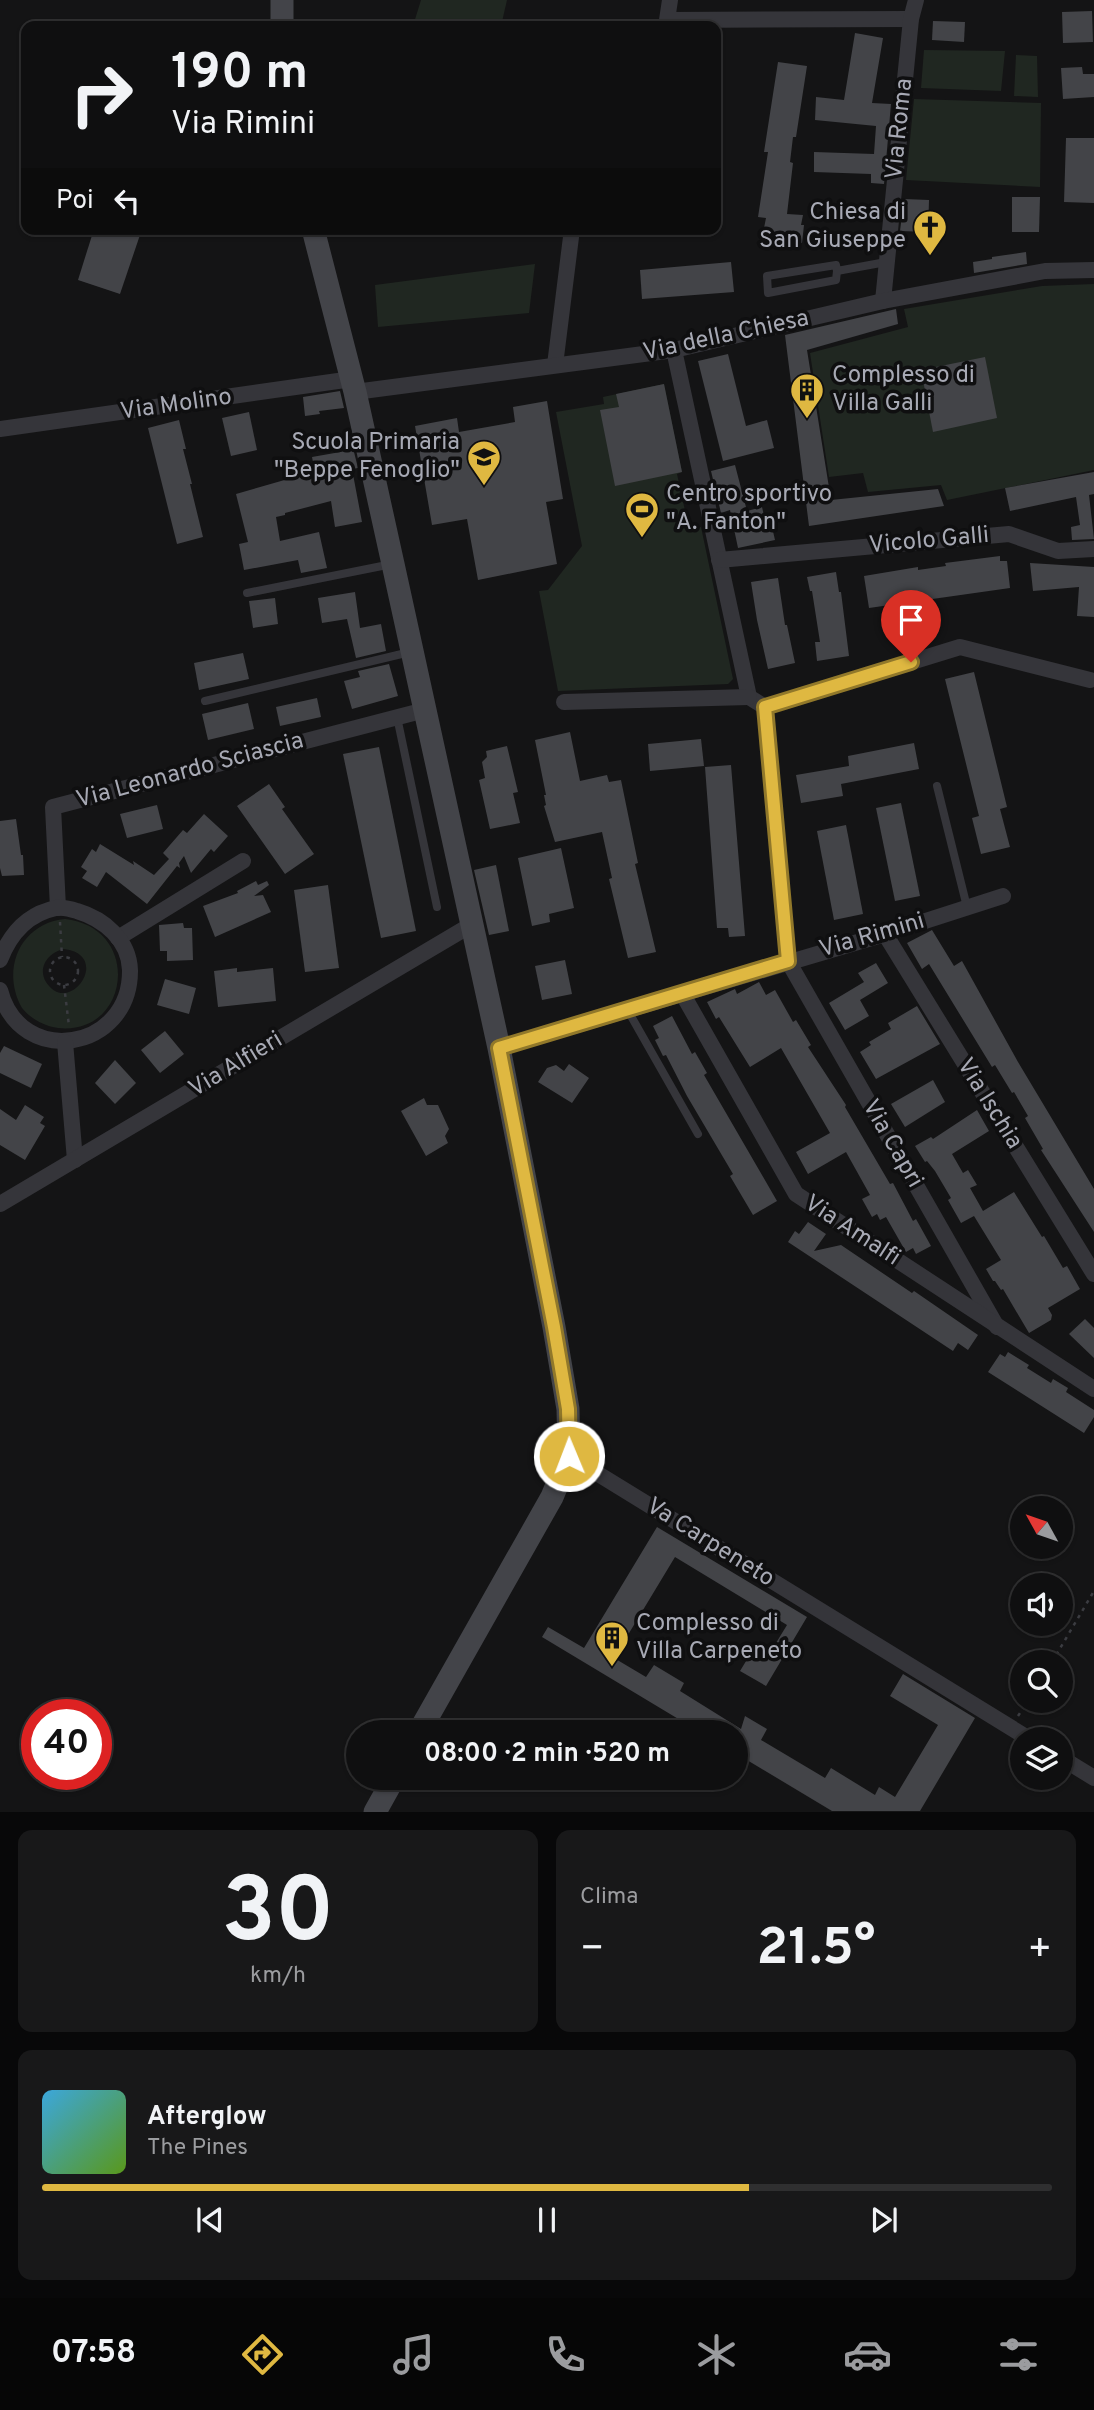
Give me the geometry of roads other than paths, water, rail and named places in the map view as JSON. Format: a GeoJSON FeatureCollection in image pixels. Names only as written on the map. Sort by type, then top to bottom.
{"type":"FeatureCollection","features":[{"type":"Feature","properties":{"kind":"street"},"geometry":{"type":"LineString","coordinates":[[282,0],[282,21]]}},
{"type":"Feature","properties":{"kind":"street"},"geometry":{"type":"LineString","coordinates":[[670,0],[667,20],[911,19]]}},
{"type":"Feature","properties":{"kind":"street","name":"Via Roma"},"geometry":{"type":"LineString","coordinates":[[883,301],[911,19],[916,0]]}},
{"type":"Feature","properties":{"kind":"street"},"geometry":{"type":"LineString","coordinates":[[315,235],[354,385],[499,1048],[568,1409],[569,1456],[552,1497],[426,1720]]}},
{"type":"Feature","properties":{"kind":"street"},"geometry":{"type":"LineString","coordinates":[[555,365],[571,235]]}},
{"type":"Feature","properties":{"kind":"street","name":"Via della Chiesa"},"geometry":{"type":"LineString","coordinates":[[354,385],[674,350],[883,301],[1045,271],[1094,270]]}},
{"type":"Feature","properties":{"kind":"street"},"geometry":{"type":"LineString","coordinates":[[674,350],[749,697]]}},
{"type":"Feature","properties":{"kind":"street","name":"Via Molino"},"geometry":{"type":"LineString","coordinates":[[0,429],[354,385]]}},
{"type":"Feature","properties":{"kind":"street","name":"Vicolo Galli"},"geometry":{"type":"LineString","coordinates":[[719,560],[1009,534],[1058,551],[1094,549]]}},
{"type":"Feature","properties":{"kind":"street"},"geometry":{"type":"LineString","coordinates":[[564,702],[749,697],[765,707],[960,647],[1090,680]]}},
{"type":"Feature","properties":{"kind":"street"},"geometry":{"type":"LineString","coordinates":[[765,707],[788,961]]}},
{"type":"Feature","properties":{"kind":"street","name":"Via Leonardo Sciascia"},"geometry":{"type":"LineString","coordinates":[[53,909],[53,807],[425,710]]}},
{"type":"Feature","properties":{"kind":"street"},"geometry":{"type":"LineString","coordinates":[[118,938],[243,861]]}},
{"type":"Feature","properties":{"kind":"street","name":"Via Rimini"},"geometry":{"type":"LineString","coordinates":[[499,1048],[885,934],[1003,896]]}},
{"type":"Feature","properties":{"kind":"street"},"geometry":{"type":"LineString","coordinates":[[0,960],[3,942],[32,918],[53,909],[93,916],[111,928],[123,946],[130,967],[129,989],[120,1010],[106,1027],[87,1038],[61,1041],[46,1039],[28,1031],[13,1018],[0,990]]}},
{"type":"Feature","properties":{"kind":"street","name":"Via Alfieri"},"geometry":{"type":"LineString","coordinates":[[0,1204],[471,925]]}},
{"type":"Feature","properties":{"kind":"street","name":"Via Ischia"},"geometry":{"type":"LineString","coordinates":[[885,934],[1094,1274]]}},
{"type":"Feature","properties":{"kind":"street","name":"Via Capri"},"geometry":{"type":"LineString","coordinates":[[788,961],[997,1327]]}},
{"type":"Feature","properties":{"kind":"street","name":"Via Amalfi"},"geometry":{"type":"LineString","coordinates":[[682,993],[796,1194],[997,1327]]}},
{"type":"Feature","properties":{"kind":"street"},"geometry":{"type":"LineString","coordinates":[[61,1041],[75,1160]]}},
{"type":"Feature","properties":{"kind":"street"},"geometry":{"type":"LineString","coordinates":[[997,1327],[1094,1390]]}},
{"type":"Feature","properties":{"kind":"street","name":"Va Carpeneto"},"geometry":{"type":"LineString","coordinates":[[569,1456],[1010,1727]]}},
{"type":"Feature","properties":{"kind":"street"},"geometry":{"type":"LineString","coordinates":[[1073,1765],[1094,1778]]}},
{"type":"Feature","properties":{"kind":"street"},"geometry":{"type":"LineString","coordinates":[[375,1811],[387,1790]]}},
{"type":"Feature","properties":{"kind":"lane"},"geometry":{"type":"LineString","coordinates":[[837,271],[887,262]]}},
{"type":"Feature","properties":{"kind":"lane"},"geometry":{"type":"LineString","coordinates":[[836,265],[837,271],[836,280],[768,293],[767,276],[836,265]]}},
{"type":"Feature","properties":{"kind":"lane"},"geometry":{"type":"LineString","coordinates":[[247,593],[393,564]]}},
{"type":"Feature","properties":{"kind":"lane"},"geometry":{"type":"LineString","coordinates":[[205,701],[412,652]]}},
{"type":"Feature","properties":{"kind":"lane"},"geometry":{"type":"LineString","coordinates":[[397,717],[437,907]]}},
{"type":"Feature","properties":{"kind":"lane"},"geometry":{"type":"LineString","coordinates":[[937,786],[967,907]]}},
{"type":"Feature","properties":{"kind":"lane"},"geometry":{"type":"LineString","coordinates":[[627,1009],[698,1134]]}},
{"type":"Feature","properties":{"kind":"place","name":"Chiesa di San Giuseppe"},"geometry":{"type":"Point","coordinates":[930,257]}},
{"type":"Feature","properties":{"kind":"place","name":"Complesso di Villa Galli"},"geometry":{"type":"Point","coordinates":[807,420]}},
{"type":"Feature","properties":{"kind":"place","name":"Scuola Primaria \"Beppe Fenoglio\""},"geometry":{"type":"Point","coordinates":[484,487]}},
{"type":"Feature","properties":{"kind":"place","name":"Centro sportivo \"A. Fanton\""},"geometry":{"type":"Point","coordinates":[642,539]}},
{"type":"Feature","properties":{"kind":"place","name":"Complesso di Villa Carpeneto"},"geometry":{"type":"Point","coordinates":[612,1668]}}]}
